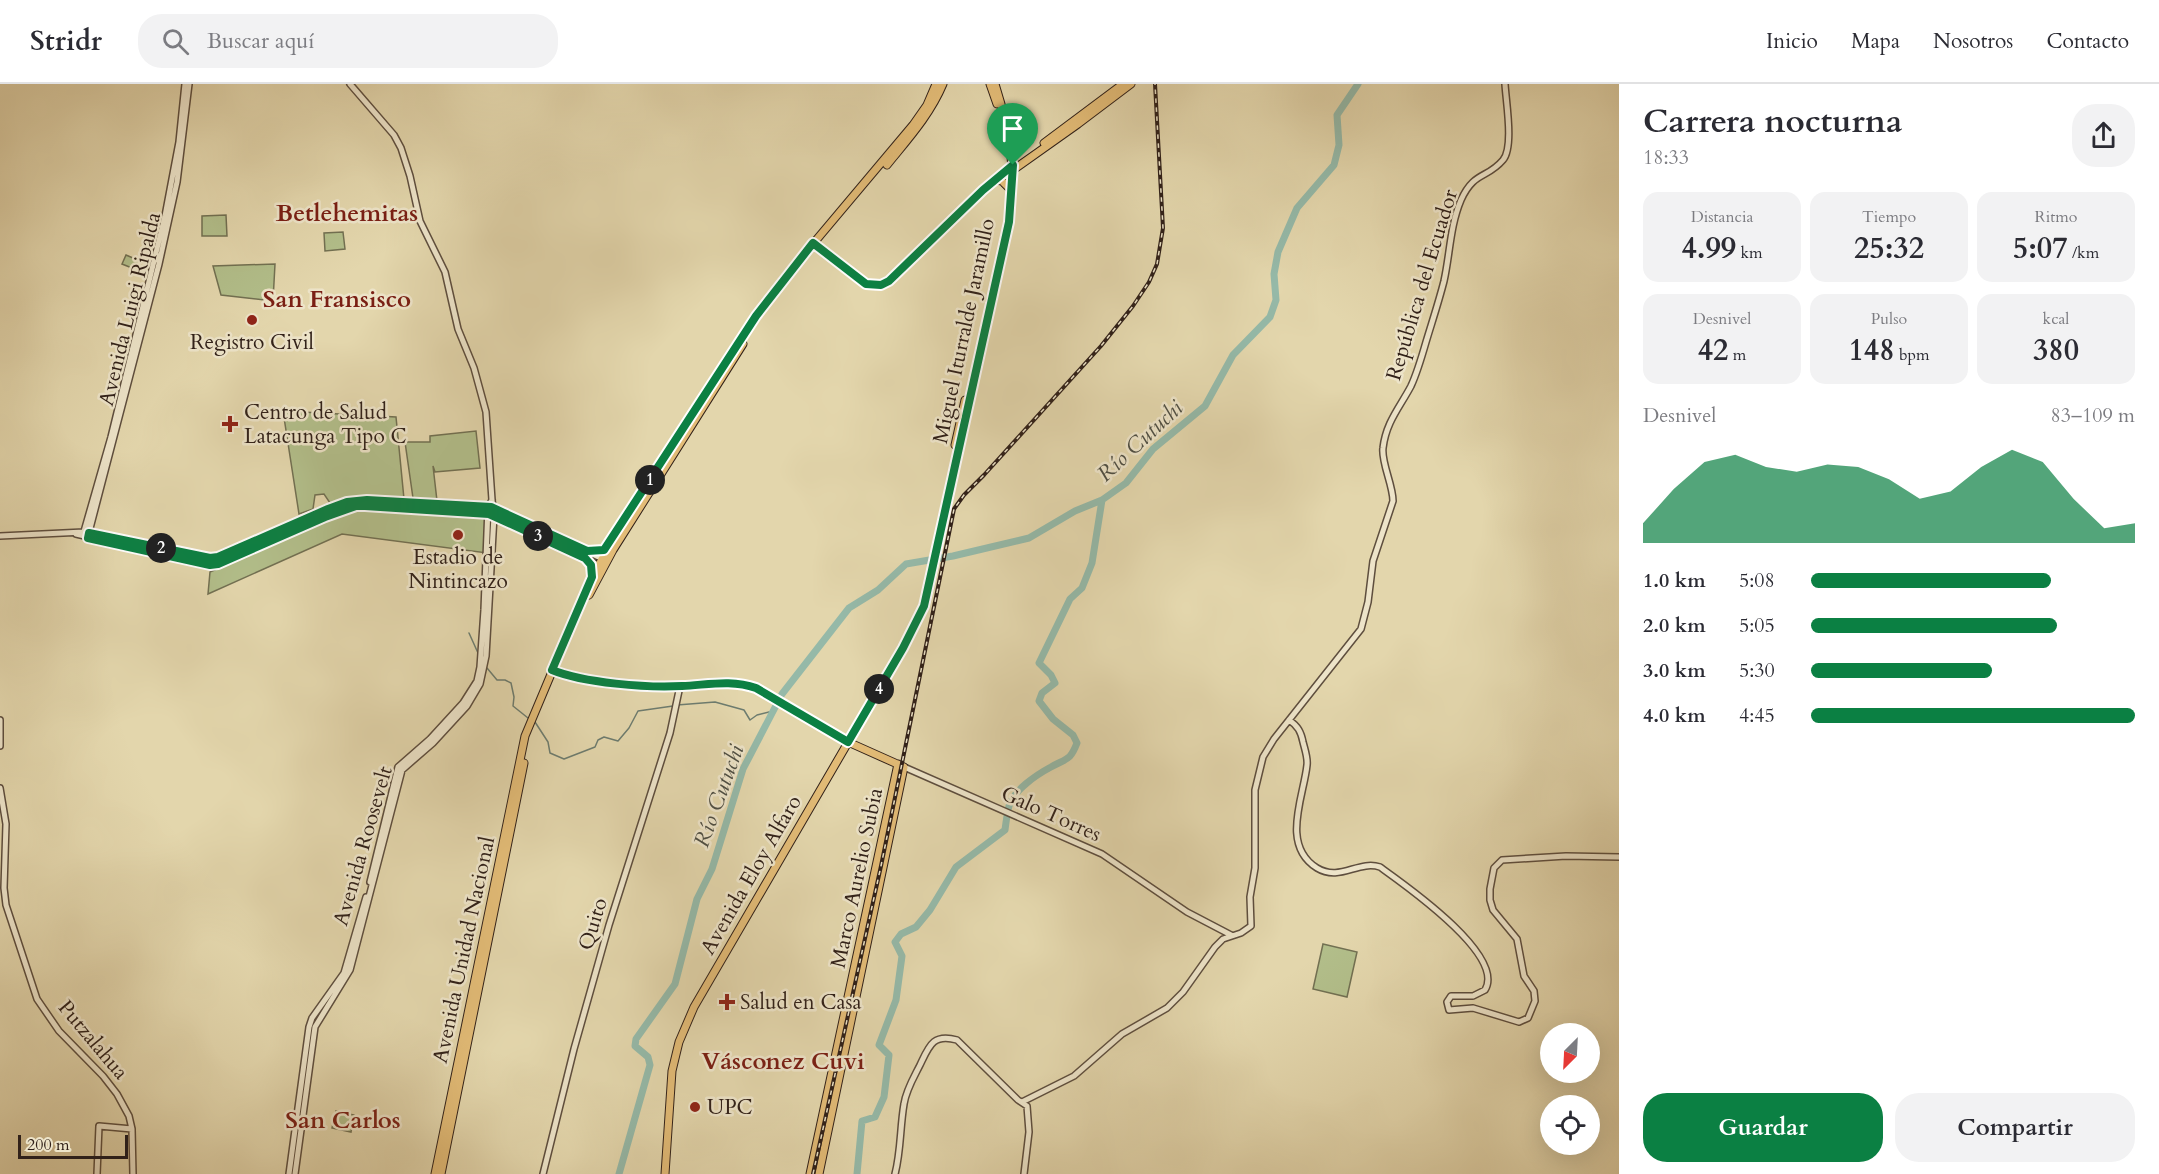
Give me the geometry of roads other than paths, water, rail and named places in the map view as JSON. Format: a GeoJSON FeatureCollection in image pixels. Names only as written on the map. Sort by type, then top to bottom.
{"type":"FeatureCollection","features":[{"type":"Feature","properties":{"kind":"main road","name":"Avenida Unidad Nacional"},"geometry":{"type":"LineString","coordinates":[[435,1174],[464,1048],[519,764],[530,722],[606,549],[756,316],[914,125],[927,105],[936,84]]}},
{"type":"Feature","properties":{"kind":"main road","name":"Avenida Unidad Nacional"},"geometry":{"type":"LineString","coordinates":[[553,673],[592,577],[759,320],[815,245],[925,118],[942,84]]}},
{"type":"Feature","properties":{"kind":"main road","name":"Miguel Iturralde Jaramillo"},"geometry":{"type":"LineString","coordinates":[[942,515],[1006,221],[1011,169],[1000,113],[990,84]]}},
{"type":"Feature","properties":{"kind":"main road","name":"Miguel Iturralde Jaramillo"},"geometry":{"type":"LineString","coordinates":[[942,515],[1009,222],[1011,169],[1009,134],[995,84]]}},
{"type":"Feature","properties":{"kind":"main road"},"geometry":{"type":"LineString","coordinates":[[1077,122],[1123,84]]}},
{"type":"Feature","properties":{"kind":"main road"},"geometry":{"type":"LineString","coordinates":[[1011,169],[1131,84]]}},
{"type":"Feature","properties":{"kind":"main road"},"geometry":{"type":"LineString","coordinates":[[998,177],[1009,188]]}},
{"type":"Feature","properties":{"kind":"main road","name":"Avenida Eloy Alfaro"},"geometry":{"type":"LineString","coordinates":[[665,1174],[672,1071],[683,1031],[699,998],[903,648],[924,606],[942,515]]}},
{"type":"Feature","properties":{"kind":"main road"},"geometry":{"type":"LineString","coordinates":[[592,577],[591,565],[586,554],[606,549]]}},
{"type":"Feature","properties":{"kind":"main road"},"geometry":{"type":"LineString","coordinates":[[553,673],[680,690]]}},
{"type":"Feature","properties":{"kind":"main road","name":"Galo Torres"},"geometry":{"type":"LineString","coordinates":[[680,690],[733,682],[756,688],[848,742],[901,766]]}},
{"type":"Feature","properties":{"kind":"main road","name":"Marco Aurelio Subia"},"geometry":{"type":"LineString","coordinates":[[810,1174],[901,766]]}},
{"type":"Feature","properties":{"kind":"main road","name":"Marco Aurelio Subia"},"geometry":{"type":"LineString","coordinates":[[819,1174],[901,766]]}},
{"type":"Feature","properties":{"kind":"main road","name":"Avenida Unidad Nacional"},"geometry":{"type":"LineString","coordinates":[[441,1174],[460,1067]]}},
{"type":"Feature","properties":{"kind":"street","name":"Avenida Luigi Ripalda"},"geometry":{"type":"LineString","coordinates":[[86,535],[169,200],[179,142],[185,84]]}},
{"type":"Feature","properties":{"kind":"street","name":"Avenida Luigi Ripalda"},"geometry":{"type":"LineString","coordinates":[[86,535],[159,264],[177,182],[189,84]]}},
{"type":"Feature","properties":{"kind":"street","name":"Avenida Roosevelt"},"geometry":{"type":"LineString","coordinates":[[295,1174],[315,1027],[350,970],[402,770],[433,743],[475,694],[481,670],[488,595],[492,500],[486,412],[474,368],[458,329],[445,272],[420,221],[401,148],[394,135],[350,84]]}},
{"type":"Feature","properties":{"kind":"street","name":"República del Ecuador"},"geometry":{"type":"LineString","coordinates":[[1022,1102],[1074,1076],[1122,1034],[1167,1008],[1183,992],[1215,947],[1231,935],[1248,929],[1252,922],[1250,897],[1256,868],[1255,790],[1263,757],[1274,739],[1361,630],[1368,602],[1373,561],[1393,501],[1383,450],[1385,440],[1395,411],[1410,386],[1425,345],[1444,280],[1455,219],[1461,201],[1473,180],[1501,162],[1507,153],[1509,141],[1505,84]]}},
{"type":"Feature","properties":{"kind":"street"},"geometry":{"type":"LineString","coordinates":[[815,245],[866,284],[881,285],[889,281],[998,177],[1011,169]]}},
{"type":"Feature","properties":{"kind":"street"},"geometry":{"type":"LineString","coordinates":[[0,536],[75,533],[210,558],[218,557],[347,502],[367,500],[491,507],[602,562]]}},
{"type":"Feature","properties":{"kind":"street"},"geometry":{"type":"LineString","coordinates":[[86,535],[210,565],[218,564],[325,517],[356,506],[491,515],[586,554]]}},
{"type":"Feature","properties":{"kind":"street","name":"Avenida Roosevelt"},"geometry":{"type":"LineString","coordinates":[[289,1174],[309,1027],[312,1018],[344,973],[369,889],[398,767],[430,739],[463,703],[481,670]]}},
{"type":"Feature","properties":{"kind":"street","name":"Quito"},"geometry":{"type":"LineString","coordinates":[[543,1174],[574,1049],[609,925],[671,731],[680,690]]}},
{"type":"Feature","properties":{"kind":"street"},"geometry":{"type":"LineString","coordinates":[[0,720],[0,746]]}},
{"type":"Feature","properties":{"kind":"street"},"geometry":{"type":"LineString","coordinates":[[1289,720],[1301,732],[1308,761],[1296,814],[1300,847],[1305,857],[1318,868],[1333,873],[1370,866],[1380,867],[1436,909],[1472,946],[1483,962],[1489,981],[1485,990],[1473,996],[1451,996],[1447,1002],[1449,1010],[1473,1008],[1513,1022],[1524,1021],[1532,1011],[1535,1001],[1534,991],[1524,976],[1517,939],[1493,910],[1490,900],[1491,877],[1497,863],[1502,860],[1566,856],[1619,857]]}},
{"type":"Feature","properties":{"kind":"street","name":"Galo Torres"},"geometry":{"type":"LineString","coordinates":[[901,766],[1102,854],[1187,912],[1231,935]]}},
{"type":"Feature","properties":{"kind":"street","name":"Putzalahua"},"geometry":{"type":"LineString","coordinates":[[0,788],[6,824],[4,888],[6,905],[37,999],[59,1031],[103,1076],[117,1094],[129,1116],[132,1130],[133,1174]]}},
{"type":"Feature","properties":{"kind":"street"},"geometry":{"type":"LineString","coordinates":[[895,1174],[907,1091],[933,1042],[939,1038],[948,1037],[957,1040],[1027,1106],[1029,1122],[1024,1174]]}},
{"type":"Feature","properties":{"kind":"street"},"geometry":{"type":"LineString","coordinates":[[97,1174],[99,1126],[132,1130]]}},
{"type":"Feature","properties":{"kind":"waterway","name":"Río Cutuchi"},"geometry":{"type":"LineString","coordinates":[[619,1174],[650,1065],[648,1057],[635,1046],[636,1039],[675,984],[697,899],[712,869],[743,769],[782,694],[849,608],[878,590],[906,564],[953,556],[1029,538],[1075,511],[1102,500],[1126,483],[1153,449],[1205,406],[1233,355],[1270,317],[1276,300],[1274,274],[1278,252],[1297,208],[1334,165],[1339,145],[1337,115],[1358,84]]}},
{"type":"Feature","properties":{"kind":"waterway"},"geometry":{"type":"LineString","coordinates":[[857,1174],[862,1121],[875,1117],[884,1097],[889,1055],[879,1045],[896,1000],[902,956],[895,942],[901,934],[916,927],[930,910],[956,867],[1005,830],[1009,806],[1016,794],[1039,774],[1067,758],[1077,743],[1073,735],[1053,719],[1039,701],[1042,693],[1055,683],[1051,675],[1039,663],[1070,599],[1082,588],[1092,563],[1102,500]]}},
{"type":"Feature","properties":{"kind":"waterway"},"geometry":{"type":"LineString","coordinates":[[469,633],[478,653]]}},
{"type":"Feature","properties":{"kind":"waterway"},"geometry":{"type":"LineString","coordinates":[[487,668],[497,680],[511,683],[513,706],[528,718]]}},
{"type":"Feature","properties":{"kind":"waterway"},"geometry":{"type":"LineString","coordinates":[[677,705],[715,702],[744,710],[750,720],[757,715],[773,711]]}},
{"type":"Feature","properties":{"kind":"waterway"},"geometry":{"type":"LineString","coordinates":[[535,722],[548,742],[550,753],[564,759],[595,747],[598,740],[604,737],[618,741],[629,728],[638,711],[673,706]]}},
{"type":"Feature","properties":{"kind":"railway"},"geometry":{"type":"LineString","coordinates":[[813,1174],[881,866],[954,509],[964,495],[1101,346],[1149,282],[1157,264],[1163,228],[1155,84]]}},
{"type":"Feature","properties":{"kind":"place","name":"Registro Civil"},"geometry":{"type":"Point","coordinates":[252,320]}},
{"type":"Feature","properties":{"kind":"place","name":"Centro de Salud Latacunga Tipo C"},"geometry":{"type":"Point","coordinates":[230,424]}},
{"type":"Feature","properties":{"kind":"place","name":"Estadio de Nintincazo"},"geometry":{"type":"Point","coordinates":[458,535]}},
{"type":"Feature","properties":{"kind":"place","name":"Salud en Casa"},"geometry":{"type":"Point","coordinates":[727,1002]}},
{"type":"Feature","properties":{"kind":"place","name":"UPC"},"geometry":{"type":"Point","coordinates":[695,1107]}},
{"type":"Feature","properties":{"kind":"district","name":"Betlehemitas"},"geometry":{"type":"Point","coordinates":[347,213]}},
{"type":"Feature","properties":{"kind":"district","name":"San Fransisco"},"geometry":{"type":"Point","coordinates":[337,299]}},
{"type":"Feature","properties":{"kind":"district","name":"Vásconez Cuvi"},"geometry":{"type":"Point","coordinates":[783,1061]}},
{"type":"Feature","properties":{"kind":"district","name":"San Carlos"},"geometry":{"type":"Point","coordinates":[343,1120]}}]}
